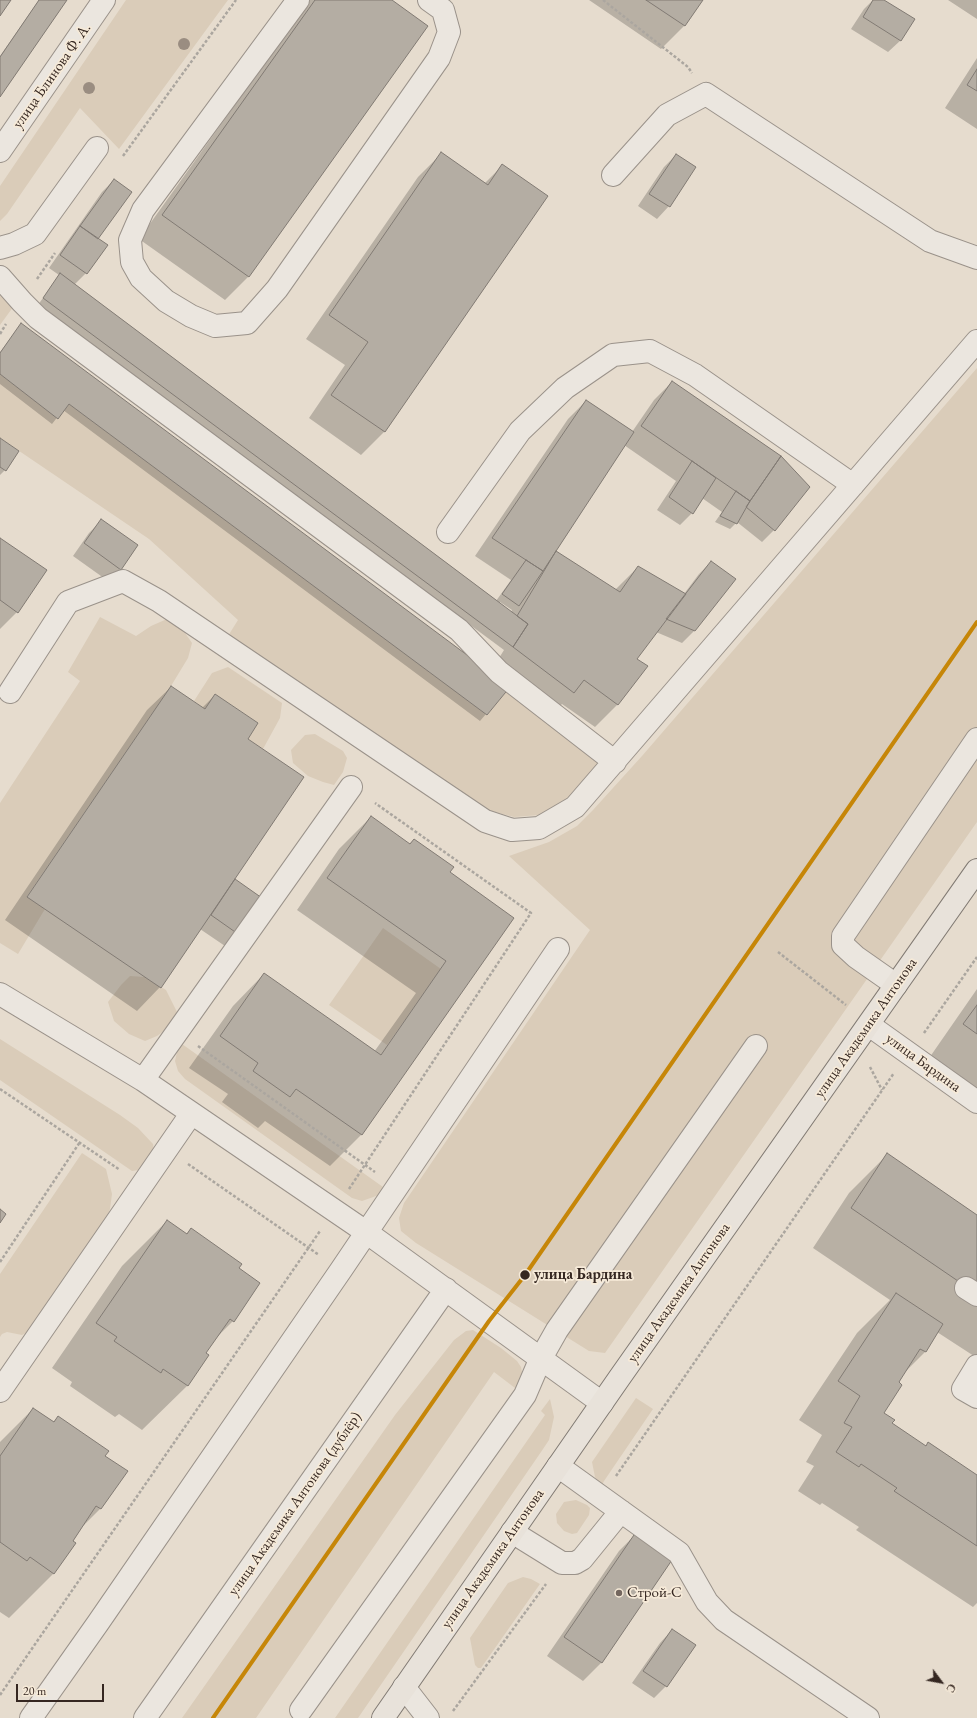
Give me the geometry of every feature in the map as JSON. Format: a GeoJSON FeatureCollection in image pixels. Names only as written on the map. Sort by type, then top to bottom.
{"type":"FeatureCollection","features":[{"type":"Feature","properties":{"kind":"main road","name":"улица Академика Антонова"},"geometry":{"type":"LineString","coordinates":[[383,1718],[602,1403],[977,870]]}},
{"type":"Feature","properties":{"kind":"street","name":"улица Блинова Ф. А."},"geometry":{"type":"LineString","coordinates":[[0,151],[104,0]]}},
{"type":"Feature","properties":{"kind":"street"},"geometry":{"type":"LineString","coordinates":[[298,0],[144,210],[130,240],[132,262],[141,278],[166,301],[191,316],[215,326],[247,323],[278,289],[439,58],[448,32],[443,10],[429,0]]}},
{"type":"Feature","properties":{"kind":"street"},"geometry":{"type":"LineString","coordinates":[[613,175],[667,115],[706,94],[930,241],[977,258]]}},
{"type":"Feature","properties":{"kind":"street"},"geometry":{"type":"LineString","coordinates":[[0,248],[14,244],[35,234],[97,148]]}},
{"type":"Feature","properties":{"kind":"street"},"geometry":{"type":"LineString","coordinates":[[0,277],[38,318],[459,630],[499,672],[615,762]]}},
{"type":"Feature","properties":{"kind":"street"},"geometry":{"type":"LineString","coordinates":[[10,692],[68,602],[123,581],[165,605],[485,821],[512,830],[540,828],[575,807],[977,341]]}},
{"type":"Feature","properties":{"kind":"street"},"geometry":{"type":"LineString","coordinates":[[448,532],[520,431],[565,388],[613,355],[650,351],[695,376],[853,485]]}},
{"type":"Feature","properties":{"kind":"street"},"geometry":{"type":"LineString","coordinates":[[896,985],[856,957],[843,945],[842,936],[977,740]]}},
{"type":"Feature","properties":{"kind":"street"},"geometry":{"type":"LineString","coordinates":[[144,1080],[351,787]]}},
{"type":"Feature","properties":{"kind":"street"},"geometry":{"type":"LineString","coordinates":[[31,1718],[341,1270],[558,949]]}},
{"type":"Feature","properties":{"kind":"street"},"geometry":{"type":"LineString","coordinates":[[0,994],[144,1080],[191,1114],[366,1232],[446,1289],[540,1360],[602,1403]]}},
{"type":"Feature","properties":{"kind":"street","name":"улица Бардина"},"geometry":{"type":"LineString","coordinates":[[869,1025],[977,1102]]}},
{"type":"Feature","properties":{"kind":"street"},"geometry":{"type":"LineString","coordinates":[[301,1710],[525,1395],[540,1360],[557,1330],[756,1046]]}},
{"type":"Feature","properties":{"kind":"street"},"geometry":{"type":"LineString","coordinates":[[0,1390],[191,1114]]}},
{"type":"Feature","properties":{"kind":"street","name":"улица Академика Антонова (дублёр)"},"geometry":{"type":"LineString","coordinates":[[145,1718],[446,1289]]}},
{"type":"Feature","properties":{"kind":"street"},"geometry":{"type":"LineString","coordinates":[[977,1366],[963,1388],[977,1397]]}},
{"type":"Feature","properties":{"kind":"street"},"geometry":{"type":"LineString","coordinates":[[558,1466],[679,1553],[707,1602],[724,1620],[868,1718]]}},
{"type":"Feature","properties":{"kind":"street"},"geometry":{"type":"LineString","coordinates":[[512,1532],[562,1563],[575,1563],[582,1559],[621,1511]]}},
{"type":"Feature","properties":{"kind":"street"},"geometry":{"type":"LineString","coordinates":[[404,1687],[428,1718]]}},
{"type":"Feature","properties":{"kind":"path"},"geometry":{"type":"LineString","coordinates":[[602,0],[688,67],[706,94]]}},
{"type":"Feature","properties":{"kind":"path"},"geometry":{"type":"LineString","coordinates":[[0,1695],[309,1249],[531,913],[375,803]]}},
{"type":"Feature","properties":{"kind":"path"},"geometry":{"type":"LineString","coordinates":[[778,952],[846,1005]]}},
{"type":"Feature","properties":{"kind":"path"},"geometry":{"type":"LineString","coordinates":[[602,1498],[663,1406],[908,1052],[929,1026],[977,957]]}},
{"type":"Feature","properties":{"kind":"path"},"geometry":{"type":"LineString","coordinates":[[178,1032],[366,1164],[396,1188]]}},
{"type":"Feature","properties":{"kind":"path"},"geometry":{"type":"LineString","coordinates":[[867,1062],[882,1090]]}},
{"type":"Feature","properties":{"kind":"path"},"geometry":{"type":"LineString","coordinates":[[0,1089],[101,1156]]}},
{"type":"Feature","properties":{"kind":"path"},"geometry":{"type":"LineString","coordinates":[[0,1262],[80,1142]]}},
{"type":"Feature","properties":{"kind":"path"},"geometry":{"type":"LineString","coordinates":[[167,1149],[341,1270]]}},
{"type":"Feature","properties":{"kind":"path"},"geometry":{"type":"LineString","coordinates":[[453,1712],[562,1563]]}},
{"type":"Feature","properties":{"kind":"shaded area"},"geometry":{"type":"Polygon","coordinates":[[[126,0],[228,0],[119,149],[80,108],[7,214],[0,221],[0,186],[126,0]]]}},
{"type":"Feature","properties":{"kind":"shaded area"},"geometry":{"type":"Polygon","coordinates":[[[0,291],[16,303],[0,325],[0,291]]]}},
{"type":"Feature","properties":{"kind":"shaded area"},"geometry":{"type":"Polygon","coordinates":[[[977,368],[977,822],[605,1353],[589,1351],[416,1243],[401,1231],[399,1218],[404,1203],[590,930],[509,856],[549,842],[577,826],[593,810],[642,756],[977,368]]]}},
{"type":"Feature","properties":{"kind":"shaded area"},"geometry":{"type":"Polygon","coordinates":[[[0,374],[58,419],[69,404],[487,715],[510,687],[600,762],[571,799],[539,815],[514,817],[491,811],[228,636],[238,620],[149,539],[0,438],[0,374]]]}},
{"type":"Feature","properties":{"kind":"shaded area"},"geometry":{"type":"Polygon","coordinates":[[[100,617],[136,636],[151,626],[167,619],[183,630],[192,643],[188,658],[171,686],[27,896],[45,909],[18,954],[0,943],[0,803],[80,681],[68,672],[100,617]]]}},
{"type":"Feature","properties":{"kind":"shaded area"},"geometry":{"type":"Polygon","coordinates":[[[228,667],[282,703],[280,718],[263,749],[248,739],[258,723],[215,694],[205,709],[194,701],[212,673],[228,667]]]}},
{"type":"Feature","properties":{"kind":"shaded area"},"geometry":{"type":"Polygon","coordinates":[[[315,734],[343,751],[347,758],[343,772],[334,785],[308,776],[293,763],[291,750],[305,735],[315,734]]]}},
{"type":"Feature","properties":{"kind":"shaded area"},"geometry":{"type":"Polygon","coordinates":[[[383,928],[441,969],[387,1045],[329,1005],[383,928]]]}},
{"type":"Feature","properties":{"kind":"shaded area"},"geometry":{"type":"Polygon","coordinates":[[[130,976],[145,977],[166,990],[177,1012],[168,1028],[157,1036],[145,1041],[129,1034],[114,1021],[108,1002],[130,976]]]}},
{"type":"Feature","properties":{"kind":"shaded area"},"geometry":{"type":"Polygon","coordinates":[[[0,1039],[138,1128],[153,1144],[154,1150],[139,1170],[132,1171],[0,1080],[0,1039]]]}},
{"type":"Feature","properties":{"kind":"shaded area"},"geometry":{"type":"Polygon","coordinates":[[[182,1044],[383,1187],[379,1195],[362,1201],[352,1198],[185,1079],[178,1071],[175,1061],[177,1052],[182,1044]]]}},
{"type":"Feature","properties":{"kind":"shaded area"},"geometry":{"type":"Polygon","coordinates":[[[82,1153],[106,1169],[112,1194],[110,1209],[106,1220],[28,1332],[22,1335],[7,1332],[2,1334],[0,1337],[0,1274],[82,1153]]]}},
{"type":"Feature","properties":{"kind":"shaded area"},"geometry":{"type":"Polygon","coordinates":[[[473,1330],[501,1348],[517,1361],[521,1367],[523,1377],[515,1388],[494,1372],[256,1718],[182,1718],[395,1415],[454,1340],[466,1331],[473,1330]]]}},
{"type":"Feature","properties":{"kind":"shaded area"},"geometry":{"type":"Polygon","coordinates":[[[636,1398],[653,1409],[602,1485],[599,1484],[595,1477],[592,1462],[636,1398]]]}},
{"type":"Feature","properties":{"kind":"shaded area"},"geometry":{"type":"Polygon","coordinates":[[[550,1399],[554,1417],[549,1440],[541,1452],[358,1718],[335,1718],[545,1415],[541,1411],[550,1399]]]}},
{"type":"Feature","properties":{"kind":"shaded area"},"geometry":{"type":"Polygon","coordinates":[[[576,1500],[590,1508],[589,1515],[577,1533],[572,1534],[564,1531],[557,1523],[556,1514],[564,1502],[576,1500]]]}},
{"type":"Feature","properties":{"kind":"shaded area"},"geometry":{"type":"Polygon","coordinates":[[[523,1577],[540,1584],[481,1668],[478,1668],[475,1665],[470,1638],[508,1583],[523,1577]]]}},
{"type":"Feature","properties":{"kind":"building"},"geometry":{"type":"Polygon","coordinates":[[[0,0],[11,0],[0,16],[0,0]]]}},
{"type":"Feature","properties":{"kind":"building"},"geometry":{"type":"Polygon","coordinates":[[[39,0],[67,0],[0,97],[0,57],[39,0]]]}},
{"type":"Feature","properties":{"kind":"building"},"geometry":{"type":"Polygon","coordinates":[[[315,0],[392,0],[428,26],[249,277],[162,215],[315,0]]]}},
{"type":"Feature","properties":{"kind":"building"},"geometry":{"type":"Polygon","coordinates":[[[646,0],[703,0],[685,26],[646,0]]]}},
{"type":"Feature","properties":{"kind":"building"},"geometry":{"type":"Polygon","coordinates":[[[873,0],[884,0],[915,19],[901,41],[863,17],[873,0]]]}},
{"type":"Feature","properties":{"kind":"building"},"geometry":{"type":"Polygon","coordinates":[[[977,69],[977,91],[967,85],[977,69]]]}},
{"type":"Feature","properties":{"kind":"building"},"geometry":{"type":"Polygon","coordinates":[[[441,152],[488,185],[502,164],[548,196],[385,432],[331,395],[368,342],[329,315],[441,152]]]}},
{"type":"Feature","properties":{"kind":"building"},"geometry":{"type":"Polygon","coordinates":[[[676,154],[696,167],[670,207],[649,194],[676,154]]]}},
{"type":"Feature","properties":{"kind":"building"},"geometry":{"type":"Polygon","coordinates":[[[114,179],[132,192],[98,239],[80,226],[114,179]]]}},
{"type":"Feature","properties":{"kind":"building"},"geometry":{"type":"Polygon","coordinates":[[[80,226],[108,245],[87,274],[60,255],[80,226]]]}},
{"type":"Feature","properties":{"kind":"building"},"geometry":{"type":"Polygon","coordinates":[[[60,273],[528,624],[513,647],[43,298],[60,273]]]}},
{"type":"Feature","properties":{"kind":"building"},"geometry":{"type":"Polygon","coordinates":[[[21,323],[510,687],[487,715],[69,404],[58,419],[0,374],[0,353],[21,323]]]}},
{"type":"Feature","properties":{"kind":"building"},"geometry":{"type":"Polygon","coordinates":[[[672,381],[781,456],[750,501],[641,426],[672,381]]]}},
{"type":"Feature","properties":{"kind":"building"},"geometry":{"type":"Polygon","coordinates":[[[586,400],[634,432],[543,571],[492,538],[586,400]]]}},
{"type":"Feature","properties":{"kind":"building"},"geometry":{"type":"Polygon","coordinates":[[[0,438],[19,451],[6,471],[0,467],[0,438]]]}},
{"type":"Feature","properties":{"kind":"building"},"geometry":{"type":"Polygon","coordinates":[[[781,456],[810,487],[775,531],[746,507],[781,456]]]}},
{"type":"Feature","properties":{"kind":"building"},"geometry":{"type":"Polygon","coordinates":[[[692,461],[716,478],[693,514],[669,497],[692,461]]]}},
{"type":"Feature","properties":{"kind":"building"},"geometry":{"type":"Polygon","coordinates":[[[736,491],[750,501],[737,524],[720,516],[736,491]]]}},
{"type":"Feature","properties":{"kind":"building"},"geometry":{"type":"Polygon","coordinates":[[[101,519],[138,545],[121,570],[84,543],[101,519]]]}},
{"type":"Feature","properties":{"kind":"building"},"geometry":{"type":"Polygon","coordinates":[[[0,538],[47,570],[18,613],[0,600],[0,538]]]}},
{"type":"Feature","properties":{"kind":"building"},"geometry":{"type":"Polygon","coordinates":[[[556,551],[620,592],[638,566],[686,594],[637,659],[648,666],[618,705],[584,680],[574,693],[513,647],[528,624],[517,616],[556,551]]]}},
{"type":"Feature","properties":{"kind":"building"},"geometry":{"type":"Polygon","coordinates":[[[526,560],[543,571],[519,606],[502,594],[526,560]]]}},
{"type":"Feature","properties":{"kind":"building"},"geometry":{"type":"Polygon","coordinates":[[[711,561],[736,579],[695,631],[666,619],[711,561]]]}},
{"type":"Feature","properties":{"kind":"building"},"geometry":{"type":"Polygon","coordinates":[[[171,686],[205,709],[215,694],[258,723],[248,739],[304,777],[161,988],[27,897],[171,686]]]}},
{"type":"Feature","properties":{"kind":"building"},"geometry":{"type":"Polygon","coordinates":[[[371,816],[410,844],[414,839],[454,867],[450,872],[514,918],[362,1135],[296,1089],[290,1097],[253,1071],[258,1063],[220,1036],[264,973],[381,1055],[446,961],[327,878],[371,816]]]}},
{"type":"Feature","properties":{"kind":"building"},"geometry":{"type":"Polygon","coordinates":[[[235,879],[262,898],[238,934],[211,915],[235,879]]]}},
{"type":"Feature","properties":{"kind":"building"},"geometry":{"type":"Polygon","coordinates":[[[977,1005],[977,1034],[963,1024],[977,1005]]]}},
{"type":"Feature","properties":{"kind":"building"},"geometry":{"type":"Polygon","coordinates":[[[887,1153],[977,1215],[977,1294],[851,1208],[887,1153]]]}},
{"type":"Feature","properties":{"kind":"building"},"geometry":{"type":"Polygon","coordinates":[[[0,1209],[6,1214],[0,1223],[0,1209]]]}},
{"type":"Feature","properties":{"kind":"building"},"geometry":{"type":"Polygon","coordinates":[[[167,1220],[187,1234],[191,1228],[242,1264],[239,1268],[260,1283],[234,1322],[230,1319],[206,1353],[209,1355],[188,1386],[163,1369],[161,1373],[114,1341],[117,1337],[96,1323],[167,1220]]]}},
{"type":"Feature","properties":{"kind":"building"},"geometry":{"type":"Polygon","coordinates":[[[896,1293],[943,1324],[926,1352],[920,1349],[899,1382],[902,1385],[884,1413],[895,1420],[892,1423],[926,1446],[928,1442],[977,1475],[977,1546],[894,1491],[897,1488],[861,1464],[859,1467],[836,1452],[852,1427],[844,1423],[860,1396],[838,1381],[896,1293]]]}},
{"type":"Feature","properties":{"kind":"building"},"geometry":{"type":"Polygon","coordinates":[[[33,1408],[54,1422],[58,1416],[109,1451],[105,1456],[128,1471],[101,1509],[96,1506],[73,1541],[76,1543],[54,1574],[30,1557],[27,1561],[0,1542],[0,1456],[33,1408]]]}},
{"type":"Feature","properties":{"kind":"building"},"geometry":{"type":"Polygon","coordinates":[[[636,1532],[674,1557],[602,1663],[564,1637],[636,1532]]]}},
{"type":"Feature","properties":{"kind":"building"},"geometry":{"type":"Polygon","coordinates":[[[672,1629],[696,1645],[667,1687],[643,1671],[672,1629]]]}},
{"type":"Feature","properties":{"kind":"transit line"},"geometry":{"type":"LineString","coordinates":[[213,1718],[489,1321],[525,1275],[977,622]]}},
{"type":"Feature","properties":{"kind":"place","name":"улица Бардина"},"geometry":{"type":"Point","coordinates":[525,1275]}},
{"type":"Feature","properties":{"kind":"place","name":"Строй-С"},"geometry":{"type":"Point","coordinates":[619,1593]}}]}
